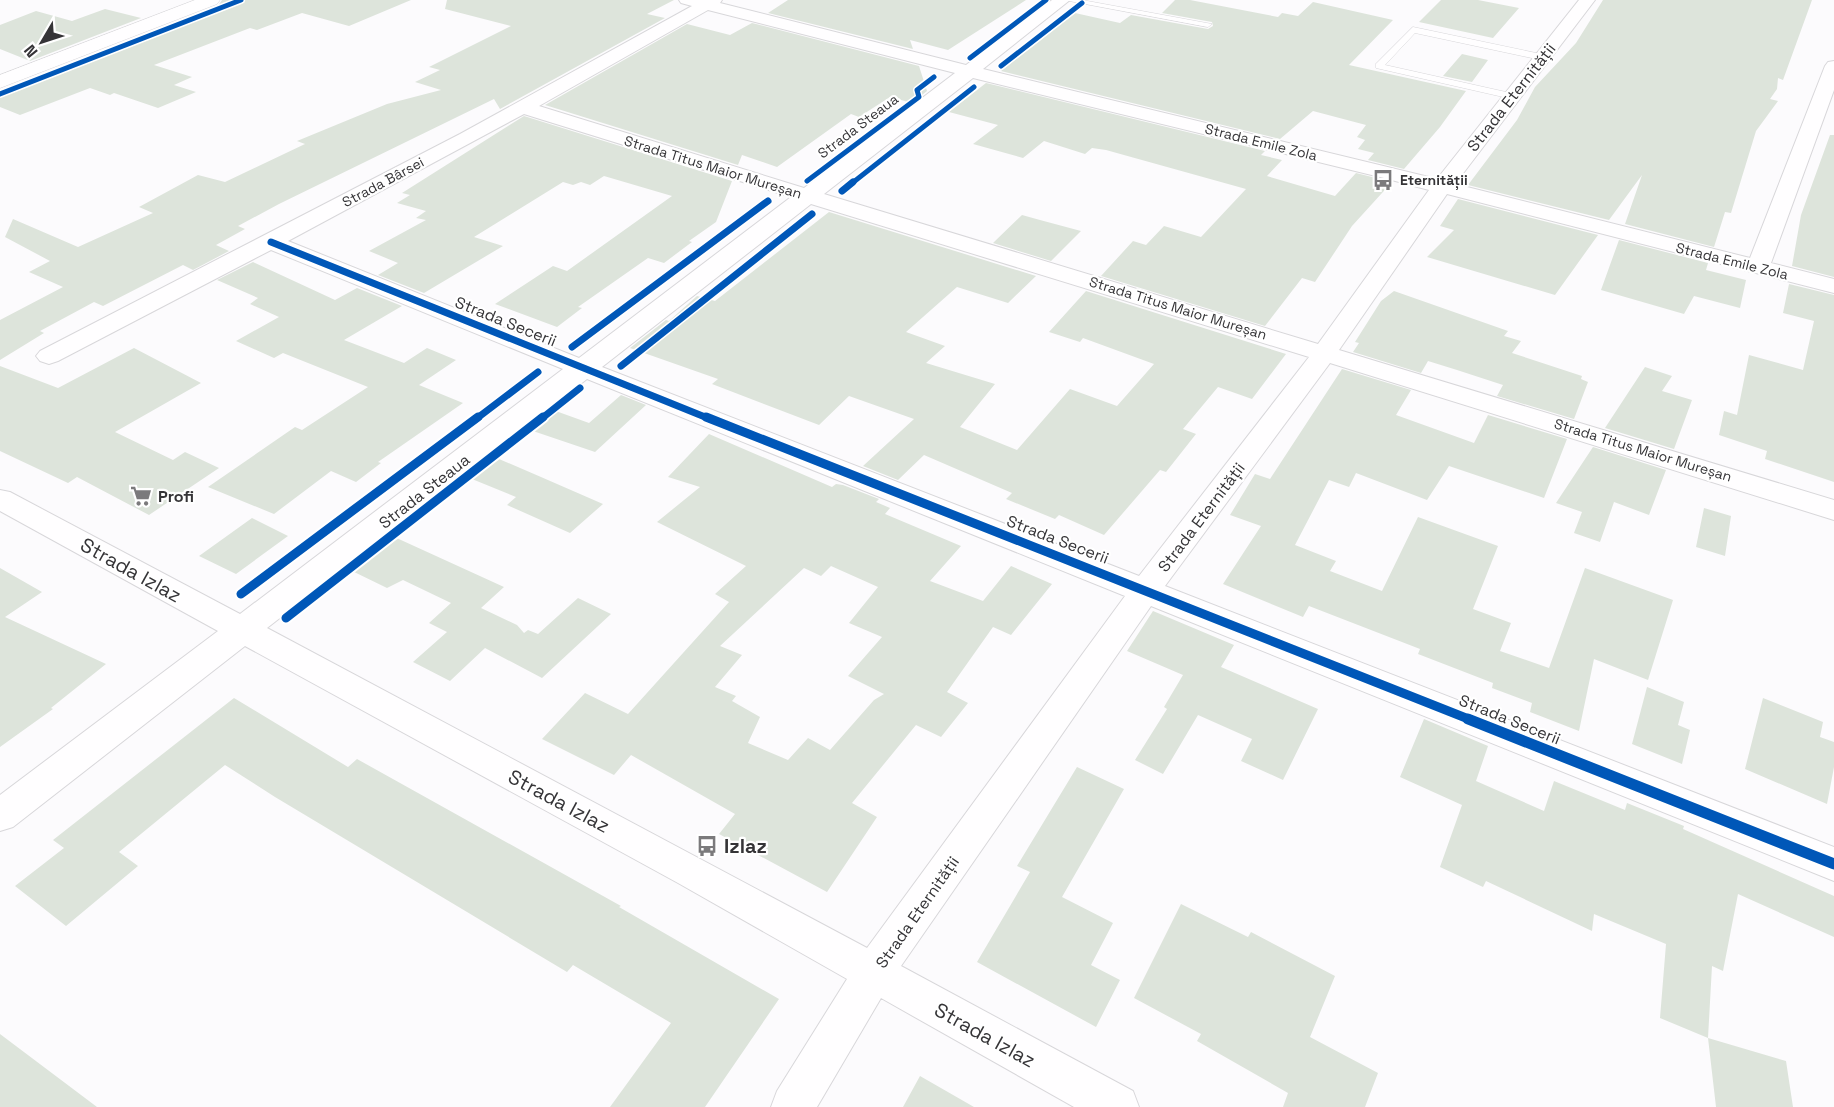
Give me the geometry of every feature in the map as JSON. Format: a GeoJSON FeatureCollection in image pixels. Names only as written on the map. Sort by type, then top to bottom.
{"type":"FeatureCollection","features":[{"type":"Feature","properties":{"kind":"main road"},"geometry":{"type":"LineString","coordinates":[[0,82],[211,0]]}},
{"type":"Feature","properties":{"kind":"street","name":"Strada Steaua"},"geometry":{"type":"LineString","coordinates":[[0,816],[1062,0]]}},
{"type":"Feature","properties":{"kind":"street","name":"Strada Eternității"},"geometry":{"type":"LineString","coordinates":[[792,1107],[873,973],[1146,590],[1325,352],[1442,187],[1587,0]]}},
{"type":"Feature","properties":{"kind":"street","name":"Strada Emile Zola"},"geometry":{"type":"LineString","coordinates":[[702,2],[969,72],[1442,187],[1834,286]]}},
{"type":"Feature","properties":{"kind":"street","name":"Strada Bârsei"},"geometry":{"type":"LineString","coordinates":[[49,356],[271,242],[522,107],[702,2]]}},
{"type":"Feature","properties":{"kind":"street"},"geometry":{"type":"LineString","coordinates":[[1758,267],[1834,66]]}},
{"type":"Feature","properties":{"kind":"street","name":"Strada Titus Maior Mureșan"},"geometry":{"type":"LineString","coordinates":[[522,107],[1834,510]]}},
{"type":"Feature","properties":{"kind":"street","name":"Strada Secerii"},"geometry":{"type":"LineString","coordinates":[[271,242],[582,368],[1834,864]]}},
{"type":"Feature","properties":{"kind":"street","name":"Strada Izlaz"},"geometry":{"type":"LineString","coordinates":[[0,499],[691,872],[1117,1107]]}},
{"type":"Feature","properties":{"kind":"lane"},"geometry":{"type":"LineString","coordinates":[[1068,0],[1208,24]]}},
{"type":"Feature","properties":{"kind":"lane"},"geometry":{"type":"LineString","coordinates":[[1512,96],[1379,66],[1413,30],[1541,57]]}},
{"type":"Feature","properties":{"kind":"building"},"geometry":{"type":"Polygon","coordinates":[[[222,0],[411,0],[349,26],[302,13],[257,30],[250,28],[154,65],[192,77],[174,85],[196,92],[158,108],[114,93],[110,95],[90,88],[20,115],[0,107],[0,91],[218,6],[222,0]]]}},
{"type":"Feature","properties":{"kind":"building"},"geometry":{"type":"Polygon","coordinates":[[[447,0],[674,0],[647,14],[665,18],[500,109],[494,99],[279,204],[238,226],[245,229],[216,245],[229,251],[193,270],[183,265],[103,306],[94,302],[40,331],[44,333],[0,360],[0,320],[63,287],[29,272],[50,261],[5,237],[13,219],[78,247],[153,213],[139,207],[198,175],[225,182],[305,144],[297,141],[387,104],[441,90],[415,82],[440,70],[429,67],[511,26],[445,9],[447,0]]]}},
{"type":"Feature","properties":{"kind":"building"},"geometry":{"type":"Polygon","coordinates":[[[788,0],[1026,0],[948,50],[910,40],[913,49],[768,13],[788,0]]]}},
{"type":"Feature","properties":{"kind":"building"},"geometry":{"type":"Polygon","coordinates":[[[1175,0],[1190,0],[1278,17],[1282,13],[1298,16],[1313,2],[1393,20],[1349,65],[1466,91],[1440,127],[1404,169],[1368,160],[1374,153],[1358,149],[1365,140],[1357,137],[1366,125],[1313,111],[1280,139],[1001,71],[1075,13],[1120,23],[1131,15],[1208,29],[1213,26],[1212,22],[1162,13],[1175,0]]]}},
{"type":"Feature","properties":{"kind":"building"},"geometry":{"type":"Polygon","coordinates":[[[1441,0],[1478,0],[1519,8],[1493,38],[1419,22],[1441,0]]]}},
{"type":"Feature","properties":{"kind":"building"},"geometry":{"type":"Polygon","coordinates":[[[1603,0],[1812,0],[1783,80],[1778,78],[1777,89],[1770,99],[1778,101],[1756,131],[1731,213],[1725,212],[1714,247],[1625,224],[1642,175],[1609,220],[1468,185],[1517,120],[1535,87],[1576,43],[1603,0]]]}},
{"type":"Feature","properties":{"kind":"building"},"geometry":{"type":"Polygon","coordinates":[[[105,9],[141,18],[30,61],[0,49],[0,25],[36,11],[72,21],[105,9]]]}},
{"type":"Feature","properties":{"kind":"building"},"geometry":{"type":"Polygon","coordinates":[[[752,23],[919,66],[927,91],[912,103],[890,97],[859,117],[851,114],[777,167],[742,155],[738,165],[545,105],[687,24],[730,35],[752,23]]]}},
{"type":"Feature","properties":{"kind":"building"},"geometry":{"type":"Polygon","coordinates":[[[1462,54],[1488,60],[1472,82],[1443,76],[1462,54]]]}},
{"type":"Feature","properties":{"kind":"building"},"geometry":{"type":"Polygon","coordinates":[[[986,83],[1265,151],[1261,155],[1282,160],[1267,176],[1335,196],[1356,173],[1392,182],[1352,226],[1315,282],[1302,278],[1265,326],[1101,276],[1133,241],[1146,245],[1164,226],[1201,237],[1246,189],[1106,150],[1092,148],[1085,154],[1044,141],[1023,158],[973,144],[998,125],[949,112],[986,83]]]}},
{"type":"Feature","properties":{"kind":"building"},"geometry":{"type":"Polygon","coordinates":[[[524,116],[732,181],[716,222],[664,263],[648,258],[578,307],[582,308],[557,327],[495,304],[553,266],[567,271],[672,196],[604,176],[590,185],[581,182],[573,185],[563,182],[474,237],[503,246],[424,293],[378,275],[398,263],[369,251],[426,220],[416,218],[426,211],[397,203],[410,195],[402,193],[524,116]]]}},
{"type":"Feature","properties":{"kind":"building"},"geometry":{"type":"Polygon","coordinates":[[[1830,135],[1834,135],[1834,277],[1792,266],[1801,215],[1830,135]]]}},
{"type":"Feature","properties":{"kind":"building"},"geometry":{"type":"Polygon","coordinates":[[[1458,199],[1598,235],[1555,295],[1427,257],[1454,230],[1440,226],[1458,199]]]}},
{"type":"Feature","properties":{"kind":"building"},"geometry":{"type":"Polygon","coordinates":[[[829,212],[1036,276],[1008,303],[957,287],[906,332],[945,346],[926,363],[995,384],[960,427],[1017,450],[1070,389],[1117,406],[1154,364],[1083,338],[1080,342],[1049,332],[1086,291],[1286,354],[1252,399],[1218,387],[1183,429],[1196,434],[1166,472],[1160,470],[1104,535],[1059,515],[1055,519],[1006,499],[1012,493],[924,455],[898,480],[863,466],[914,419],[849,396],[819,425],[712,384],[718,379],[630,348],[666,320],[669,321],[697,296],[715,301],[829,212]]]}},
{"type":"Feature","properties":{"kind":"building"},"geometry":{"type":"Polygon","coordinates":[[[1022,215],[1081,231],[1051,261],[993,243],[1022,215]]]}},
{"type":"Feature","properties":{"kind":"building"},"geometry":{"type":"Polygon","coordinates":[[[1619,240],[1708,263],[1706,270],[1746,280],[1740,308],[1694,296],[1684,314],[1601,290],[1619,240]]]}},
{"type":"Feature","properties":{"kind":"building"},"geometry":{"type":"Polygon","coordinates":[[[253,262],[335,300],[357,288],[402,306],[344,340],[404,363],[427,348],[456,360],[419,385],[463,403],[378,462],[381,463],[356,482],[331,471],[274,514],[208,487],[295,427],[302,430],[368,387],[283,353],[274,358],[236,341],[279,317],[250,304],[258,298],[217,280],[253,262]]]}},
{"type":"Feature","properties":{"kind":"building"},"geometry":{"type":"Polygon","coordinates":[[[1789,284],[1834,295],[1834,482],[1765,459],[1767,451],[1719,435],[1724,411],[1737,415],[1749,355],[1803,370],[1814,321],[1783,313],[1789,284]]]}},
{"type":"Feature","properties":{"kind":"building"},"geometry":{"type":"Polygon","coordinates":[[[1394,291],[1508,331],[1504,336],[1521,341],[1512,353],[1582,376],[1581,379],[1588,382],[1574,419],[1497,396],[1503,385],[1428,361],[1421,373],[1353,352],[1359,343],[1355,342],[1381,301],[1394,291]]]}},
{"type":"Feature","properties":{"kind":"building"},"geometry":{"type":"Polygon","coordinates":[[[134,348],[201,383],[115,432],[173,460],[185,452],[219,468],[149,515],[77,477],[68,483],[0,451],[0,366],[58,388],[134,348]]]}},
{"type":"Feature","properties":{"kind":"building"},"geometry":{"type":"Polygon","coordinates":[[[1645,367],[1672,376],[1662,391],[1692,400],[1674,449],[1605,428],[1645,367]]]}},
{"type":"Feature","properties":{"kind":"building"},"geometry":{"type":"Polygon","coordinates":[[[1342,369],[1411,390],[1396,415],[1474,443],[1488,415],[1567,439],[1544,498],[1449,466],[1427,500],[1356,473],[1349,487],[1329,480],[1295,545],[1336,561],[1330,571],[1382,591],[1418,517],[1498,546],[1473,609],[1511,623],[1500,651],[1549,668],[1585,568],[1673,600],[1648,680],[1594,659],[1579,731],[1530,712],[1532,703],[1492,688],[1493,683],[1418,654],[1420,649],[1309,606],[1303,617],[1223,584],[1261,526],[1230,515],[1255,474],[1270,479],[1342,369]]]}},
{"type":"Feature","properties":{"kind":"building"},"geometry":{"type":"Polygon","coordinates":[[[621,395],[646,405],[595,452],[530,430],[553,410],[589,423],[621,395]]]}},
{"type":"Feature","properties":{"kind":"building"},"geometry":{"type":"Polygon","coordinates":[[[709,434],[832,487],[836,484],[843,485],[879,499],[876,502],[890,508],[885,514],[961,546],[930,581],[983,601],[1011,566],[1052,584],[1011,635],[993,627],[947,692],[968,703],[941,737],[916,725],[852,803],[877,817],[827,892],[719,834],[735,814],[631,755],[614,775],[542,739],[585,693],[628,714],[729,602],[715,594],[746,566],[657,522],[700,487],[668,477],[709,434]],[[831,566],[821,576],[804,568],[720,646],[742,655],[715,687],[736,696],[732,701],[760,717],[748,743],[788,760],[808,738],[830,750],[874,700],[884,694],[848,676],[882,637],[849,623],[878,587],[831,566]]]}},
{"type":"Feature","properties":{"kind":"building"},"geometry":{"type":"Polygon","coordinates":[[[1593,447],[1666,470],[1649,515],[1614,502],[1600,542],[1574,533],[1582,512],[1556,503],[1593,447]]]}},
{"type":"Feature","properties":{"kind":"building"},"geometry":{"type":"Polygon","coordinates":[[[492,456],[603,504],[570,533],[507,505],[516,497],[467,477],[492,456]]]}},
{"type":"Feature","properties":{"kind":"building"},"geometry":{"type":"Polygon","coordinates":[[[1704,508],[1731,516],[1725,556],[1696,547],[1704,508]]]}},
{"type":"Feature","properties":{"kind":"building"},"geometry":{"type":"Polygon","coordinates":[[[252,518],[288,536],[236,574],[199,556],[252,518]]]}},
{"type":"Feature","properties":{"kind":"building"},"geometry":{"type":"Polygon","coordinates":[[[390,535],[504,587],[481,608],[517,625],[524,633],[528,630],[538,634],[578,598],[611,614],[542,678],[485,648],[450,681],[413,662],[447,632],[429,623],[451,603],[403,580],[387,588],[348,569],[390,535]]]}},
{"type":"Feature","properties":{"kind":"building"},"geometry":{"type":"Polygon","coordinates":[[[0,568],[42,592],[5,617],[106,664],[51,708],[53,709],[0,747],[0,568]]]}},
{"type":"Feature","properties":{"kind":"building"},"geometry":{"type":"Polygon","coordinates":[[[1153,611],[1234,645],[1221,667],[1318,709],[1283,780],[1241,761],[1252,739],[1198,715],[1163,774],[1135,760],[1167,709],[1164,707],[1183,675],[1127,651],[1153,611]]]}},
{"type":"Feature","properties":{"kind":"building"},"geometry":{"type":"Polygon","coordinates":[[[1647,687],[1684,702],[1678,725],[1690,730],[1682,764],[1632,744],[1647,687]]]}},
{"type":"Feature","properties":{"kind":"building"},"geometry":{"type":"Polygon","coordinates":[[[234,698],[348,767],[357,759],[621,906],[619,907],[779,999],[705,1107],[610,1107],[671,1023],[573,965],[567,972],[225,765],[119,852],[138,866],[66,926],[15,886],[64,848],[53,840],[234,698]]]}},
{"type":"Feature","properties":{"kind":"building"},"geometry":{"type":"Polygon","coordinates":[[[1763,698],[1823,722],[1820,737],[1834,742],[1834,767],[1827,804],[1745,769],[1763,698]]]}},
{"type":"Feature","properties":{"kind":"building"},"geometry":{"type":"Polygon","coordinates":[[[1424,719],[1488,746],[1476,781],[1544,811],[1554,781],[1625,810],[1627,803],[1684,826],[1683,829],[1834,896],[1834,937],[1738,894],[1723,971],[1712,966],[1708,1038],[1660,1018],[1666,944],[1594,914],[1592,931],[1486,881],[1483,887],[1440,867],[1462,805],[1400,777],[1424,719]]]}},
{"type":"Feature","properties":{"kind":"building"},"geometry":{"type":"Polygon","coordinates":[[[1077,767],[1124,789],[1062,897],[1113,923],[1091,965],[1120,980],[1096,1027],[977,962],[1030,872],[1017,866],[1077,767]]]}},
{"type":"Feature","properties":{"kind":"building"},"geometry":{"type":"Polygon","coordinates":[[[1181,904],[1248,937],[1251,932],[1335,976],[1310,1037],[1378,1073],[1365,1107],[1283,1107],[1288,1093],[1197,1041],[1201,1034],[1134,998],[1181,904]]]}},
{"type":"Feature","properties":{"kind":"building"},"geometry":{"type":"Polygon","coordinates":[[[0,1034],[97,1107],[0,1107],[0,1034]]]}},
{"type":"Feature","properties":{"kind":"building"},"geometry":{"type":"Polygon","coordinates":[[[1708,1038],[1786,1061],[1793,1107],[1716,1107],[1708,1038]]]}},
{"type":"Feature","properties":{"kind":"building"},"geometry":{"type":"Polygon","coordinates":[[[920,1076],[974,1107],[903,1107],[920,1076]]]}},
{"type":"Feature","properties":{"kind":"cycle path"},"geometry":{"type":"LineString","coordinates":[[0,94],[241,0]]}},
{"type":"Feature","properties":{"kind":"cycle path"},"geometry":{"type":"LineString","coordinates":[[970,58],[1046,0]]}},
{"type":"Feature","properties":{"kind":"cycle path"},"geometry":{"type":"LineString","coordinates":[[1001,66],[1082,3]]}},
{"type":"Feature","properties":{"kind":"cycle path"},"geometry":{"type":"LineString","coordinates":[[807,181],[919,97],[917,90],[934,77]]}},
{"type":"Feature","properties":{"kind":"cycle path"},"geometry":{"type":"LineString","coordinates":[[842,191],[974,87]]}},
{"type":"Feature","properties":{"kind":"cycle path"},"geometry":{"type":"LineString","coordinates":[[572,347],[768,201]]}},
{"type":"Feature","properties":{"kind":"cycle path"},"geometry":{"type":"LineString","coordinates":[[621,366],[812,214]]}},
{"type":"Feature","properties":{"kind":"cycle path"},"geometry":{"type":"LineString","coordinates":[[271,242],[582,368],[1834,864]]}},
{"type":"Feature","properties":{"kind":"cycle path"},"geometry":{"type":"LineString","coordinates":[[241,594],[538,372]]}},
{"type":"Feature","properties":{"kind":"cycle path"},"geometry":{"type":"LineString","coordinates":[[286,618],[580,388]]}},
{"type":"Feature","properties":{"kind":"place","name":"Eternității"},"geometry":{"type":"Point","coordinates":[1383,180]}},
{"type":"Feature","properties":{"kind":"place","name":"Profi"},"geometry":{"type":"Point","coordinates":[141,496]}},
{"type":"Feature","properties":{"kind":"place","name":"Izlaz"},"geometry":{"type":"Point","coordinates":[707,846]}}]}
